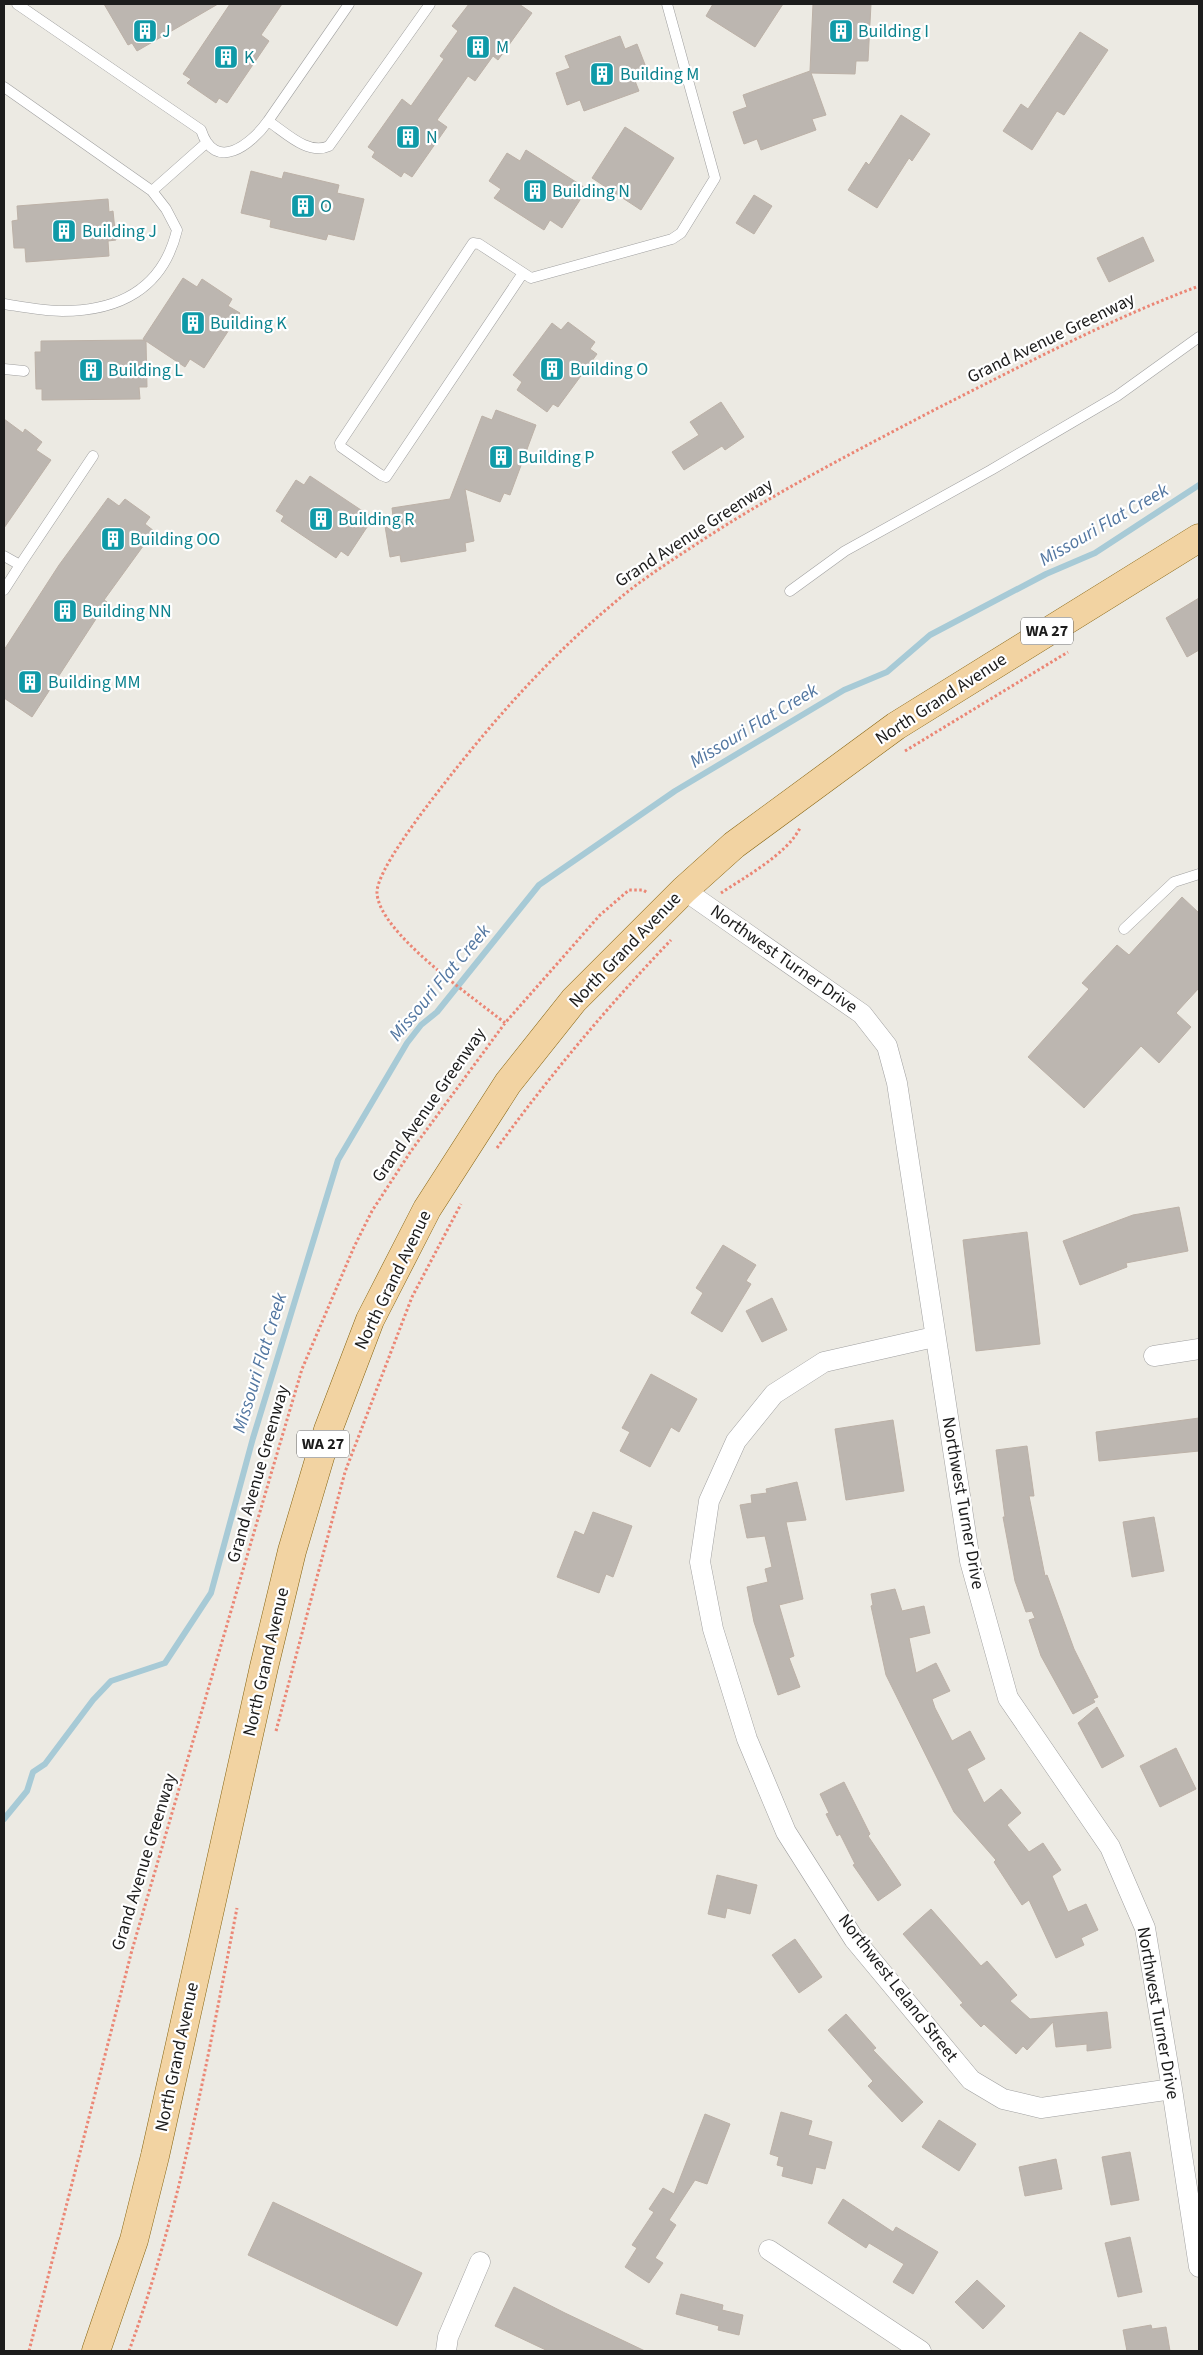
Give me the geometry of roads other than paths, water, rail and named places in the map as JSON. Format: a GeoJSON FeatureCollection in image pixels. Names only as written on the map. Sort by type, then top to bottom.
{"type":"FeatureCollection","features":[{"type":"Feature","properties":{"kind":"main road","name":"North Grand Avenue"},"geometry":{"type":"LineString","coordinates":[[96,2351],[108,2322],[134,2240],[155,2156],[229,1820],[292,1551],[328,1430],[370,1320],[427,1209],[508,1083],[574,1000],[686,900],[734,845],[896,726],[1199,538]]}},
{"type":"Feature","properties":{"kind":"street","name":"Northwest Turner Drive"},"geometry":{"type":"LineString","coordinates":[[686,900],[862,1014],[887,1046],[897,1084],[934,1337],[970,1561],[1008,1698],[1110,1847],[1145,1928],[1172,2089],[1194,2194],[1199,2267]]}},
{"type":"Feature","properties":{"kind":"street","name":"Northwest Leland Street"},"geometry":{"type":"LineString","coordinates":[[934,1337],[824,1362],[774,1394],[736,1442],[709,1501],[700,1562],[713,1629],[747,1739],[786,1832],[854,1939],[971,2080],[1003,2100],[1041,2108],[1172,2089]]}},
{"type":"Feature","properties":{"kind":"street"},"geometry":{"type":"LineString","coordinates":[[1154,1356],[1199,1349]]}},
{"type":"Feature","properties":{"kind":"street"},"geometry":{"type":"LineString","coordinates":[[769,2250],[921,2351]]}},
{"type":"Feature","properties":{"kind":"street"},"geometry":{"type":"LineString","coordinates":[[446,2351],[448,2337],[480,2262]]}},
{"type":"Feature","properties":{"kind":"lane"},"geometry":{"type":"LineString","coordinates":[[17,4],[201,130],[205,144],[217,152],[240,149],[258,136],[349,4]]}},
{"type":"Feature","properties":{"kind":"lane"},"geometry":{"type":"LineString","coordinates":[[268,121],[304,145],[318,149],[329,146],[430,4]]}},
{"type":"Feature","properties":{"kind":"lane"},"geometry":{"type":"LineString","coordinates":[[523,273],[389,474],[386,476],[381,475],[341,447],[341,442],[473,243],[479,244],[531,278],[677,238],[713,184],[715,172],[667,4]]}},
{"type":"Feature","properties":{"kind":"lane"},"geometry":{"type":"LineString","coordinates":[[4,87],[152,190],[166,209],[177,230],[172,252],[152,281],[126,299],[104,308],[61,311],[4,304]]}},
{"type":"Feature","properties":{"kind":"lane"},"geometry":{"type":"LineString","coordinates":[[152,190],[205,144]]}},
{"type":"Feature","properties":{"kind":"lane"},"geometry":{"type":"LineString","coordinates":[[790,591],[845,551],[991,470],[1117,396],[1199,337]]}},
{"type":"Feature","properties":{"kind":"lane"},"geometry":{"type":"LineString","coordinates":[[4,369],[24,371]]}},
{"type":"Feature","properties":{"kind":"lane"},"geometry":{"type":"LineString","coordinates":[[4,590],[93,456]]}},
{"type":"Feature","properties":{"kind":"lane"},"geometry":{"type":"LineString","coordinates":[[4,556],[20,565]]}},
{"type":"Feature","properties":{"kind":"lane"},"geometry":{"type":"LineString","coordinates":[[1124,929],[1174,882],[1199,874]]}},
{"type":"Feature","properties":{"kind":"waterway","name":"Missouri Flat Creek"},"geometry":{"type":"LineString","coordinates":[[4,1819],[27,1791],[33,1772],[45,1764],[93,1700],[111,1681],[165,1663],[211,1593],[253,1438],[338,1160],[407,1043],[421,1025],[437,1012],[539,885],[675,791],[844,690],[887,672],[930,635],[1046,574],[1095,553],[1199,485]]}},
{"type":"Feature","properties":{"kind":"place","name":"J"},"geometry":{"type":"Point","coordinates":[145,31]}},
{"type":"Feature","properties":{"kind":"place","name":"Building I"},"geometry":{"type":"Point","coordinates":[841,31]}},
{"type":"Feature","properties":{"kind":"place","name":"M"},"geometry":{"type":"Point","coordinates":[478,47]}},
{"type":"Feature","properties":{"kind":"place","name":"K"},"geometry":{"type":"Point","coordinates":[226,57]}},
{"type":"Feature","properties":{"kind":"place","name":"Building M"},"geometry":{"type":"Point","coordinates":[602,74]}},
{"type":"Feature","properties":{"kind":"place","name":"N"},"geometry":{"type":"Point","coordinates":[408,137]}},
{"type":"Feature","properties":{"kind":"place","name":"Building N"},"geometry":{"type":"Point","coordinates":[535,191]}},
{"type":"Feature","properties":{"kind":"place","name":"O"},"geometry":{"type":"Point","coordinates":[303,206]}},
{"type":"Feature","properties":{"kind":"place","name":"Building J"},"geometry":{"type":"Point","coordinates":[64,231]}},
{"type":"Feature","properties":{"kind":"place","name":"Building K"},"geometry":{"type":"Point","coordinates":[193,323]}},
{"type":"Feature","properties":{"kind":"place","name":"Building O"},"geometry":{"type":"Point","coordinates":[552,369]}},
{"type":"Feature","properties":{"kind":"place","name":"Building L"},"geometry":{"type":"Point","coordinates":[91,370]}},
{"type":"Feature","properties":{"kind":"place","name":"Building P"},"geometry":{"type":"Point","coordinates":[501,457]}},
{"type":"Feature","properties":{"kind":"place","name":"Building R"},"geometry":{"type":"Point","coordinates":[321,519]}},
{"type":"Feature","properties":{"kind":"place","name":"Building OO"},"geometry":{"type":"Point","coordinates":[113,539]}},
{"type":"Feature","properties":{"kind":"place","name":"Building NN"},"geometry":{"type":"Point","coordinates":[65,611]}},
{"type":"Feature","properties":{"kind":"place","name":"Building MM"},"geometry":{"type":"Point","coordinates":[30,682]}}]}
